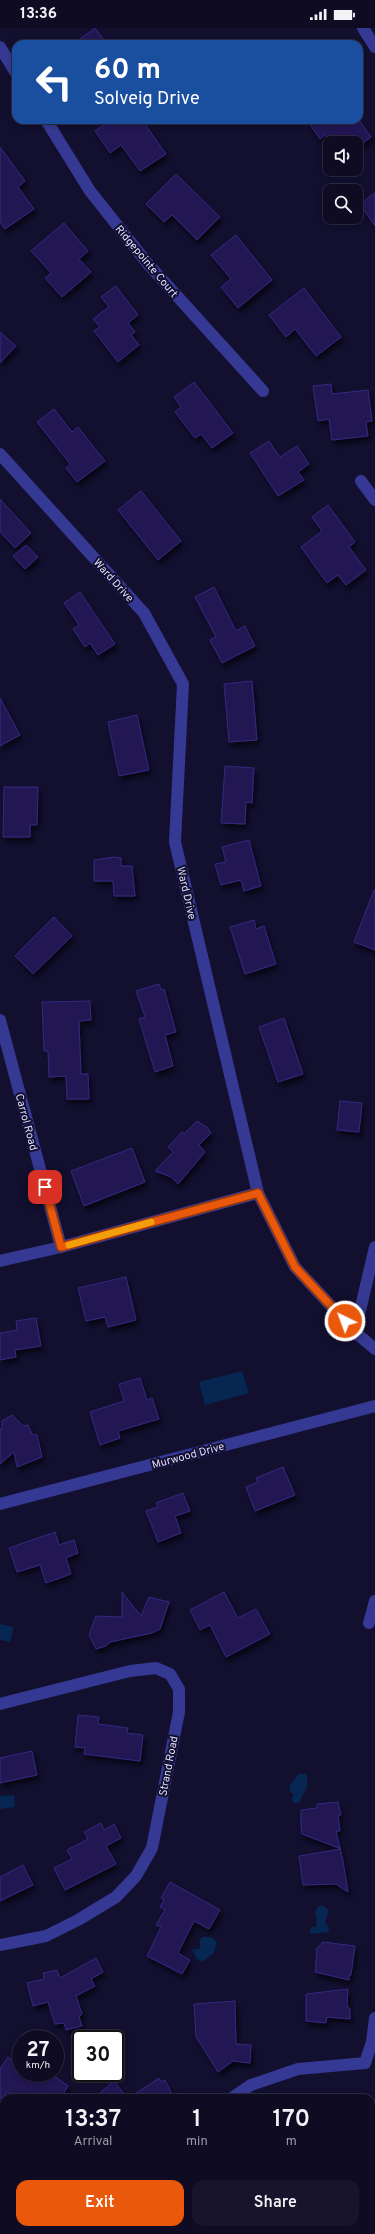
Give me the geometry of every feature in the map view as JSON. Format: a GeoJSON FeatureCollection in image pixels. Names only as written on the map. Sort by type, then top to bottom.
{"type":"FeatureCollection","features":[{"type":"Feature","properties":{"kind":"street"},"geometry":{"type":"LineString","coordinates":[[363,28],[375,48]]}},
{"type":"Feature","properties":{"kind":"street"},"geometry":{"type":"LineString","coordinates":[[0,47],[12,66]]}},
{"type":"Feature","properties":{"kind":"street","name":"Ridgepointe Court"},"geometry":{"type":"LineString","coordinates":[[48,124],[90,191],[148,264],[263,391]]}},
{"type":"Feature","properties":{"kind":"street","name":"Ward Drive"},"geometry":{"type":"LineString","coordinates":[[0,454],[144,613],[184,684],[175,842],[258,1193],[295,1267],[355,1332],[375,1349]]}},
{"type":"Feature","properties":{"kind":"street"},"geometry":{"type":"LineString","coordinates":[[361,481],[375,500]]}},
{"type":"Feature","properties":{"kind":"street","name":"Carrol Road"},"geometry":{"type":"LineString","coordinates":[[0,1020],[61,1247]]}},
{"type":"Feature","properties":{"kind":"street"},"geometry":{"type":"LineString","coordinates":[[0,1261],[61,1247],[258,1193]]}},
{"type":"Feature","properties":{"kind":"street"},"geometry":{"type":"LineString","coordinates":[[355,1332],[375,1247]]}},
{"type":"Feature","properties":{"kind":"street","name":"Murwood Drive"},"geometry":{"type":"LineString","coordinates":[[0,1504],[375,1406]]}},
{"type":"Feature","properties":{"kind":"street"},"geometry":{"type":"LineString","coordinates":[[369,1624],[375,1601]]}},
{"type":"Feature","properties":{"kind":"street","name":"Strand Road"},"geometry":{"type":"LineString","coordinates":[[0,1704],[130,1671],[156,1668],[170,1674],[179,1689],[179,1712],[152,1848],[136,1876],[116,1897],[78,1920],[46,1936],[0,1945]]}},
{"type":"Feature","properties":{"kind":"street"},"geometry":{"type":"LineString","coordinates":[[238,2094],[251,2086],[298,2068],[365,2063],[372,2042],[375,2018]]}},
{"type":"Feature","properties":{"kind":"water"},"geometry":{"type":"Polygon","coordinates":[[[242,1371],[249,1393],[205,1405],[199,1382],[242,1371]]]}},
{"type":"Feature","properties":{"kind":"water"},"geometry":{"type":"Polygon","coordinates":[[[0,1624],[14,1627],[10,1642],[0,1640],[0,1624]]]}},
{"type":"Feature","properties":{"kind":"water"},"geometry":{"type":"Polygon","coordinates":[[[299,1774],[307,1774],[307,1786],[299,1803],[294,1803],[291,1798],[294,1795],[290,1791],[289,1786],[299,1774]]]}},
{"type":"Feature","properties":{"kind":"water"},"geometry":{"type":"Polygon","coordinates":[[[14,1795],[15,1807],[0,1809],[0,1796],[14,1795]]]}},
{"type":"Feature","properties":{"kind":"water"},"geometry":{"type":"Polygon","coordinates":[[[323,1905],[329,1911],[325,1921],[329,1929],[328,1932],[310,1934],[311,1927],[316,1927],[317,1919],[315,1913],[318,1906],[323,1905]]]}},
{"type":"Feature","properties":{"kind":"water"},"geometry":{"type":"Polygon","coordinates":[[[202,1937],[211,1937],[217,1942],[214,1953],[202,1962],[197,1959],[192,1950],[200,1948],[200,1940],[202,1937]]]}},
{"type":"Feature","properties":{"kind":"building"},"geometry":{"type":"Polygon","coordinates":[[[95,28],[104,40],[78,40],[95,28]]]}},
{"type":"Feature","properties":{"kind":"building"},"geometry":{"type":"Polygon","coordinates":[[[105,124],[145,124],[166,154],[140,171],[121,145],[110,153],[95,131],[105,124]]]}},
{"type":"Feature","properties":{"kind":"building"},"geometry":{"type":"Polygon","coordinates":[[[310,124],[362,124],[371,137],[363,143],[363,136],[325,135],[320,139],[310,124]]]}},
{"type":"Feature","properties":{"kind":"building"},"geometry":{"type":"Polygon","coordinates":[[[0,147],[25,181],[18,187],[34,209],[5,229],[0,222],[0,147]]]}},
{"type":"Feature","properties":{"kind":"building"},"geometry":{"type":"Polygon","coordinates":[[[176,174],[220,217],[197,240],[172,215],[164,222],[146,204],[176,174]]]}},
{"type":"Feature","properties":{"kind":"building"},"geometry":{"type":"Polygon","coordinates":[[[375,193],[375,226],[363,208],[363,202],[375,193]]]}},
{"type":"Feature","properties":{"kind":"building"},"geometry":{"type":"Polygon","coordinates":[[[64,223],[88,251],[79,259],[91,272],[62,297],[45,278],[51,273],[31,251],[64,223]]]}},
{"type":"Feature","properties":{"kind":"building"},"geometry":{"type":"Polygon","coordinates":[[[236,235],[272,280],[238,308],[221,287],[231,279],[211,255],[236,235]]]}},
{"type":"Feature","properties":{"kind":"building"},"geometry":{"type":"Polygon","coordinates":[[[116,286],[138,315],[128,323],[135,332],[131,335],[139,345],[118,362],[94,331],[100,327],[93,319],[109,307],[101,297],[116,286]]]}},
{"type":"Feature","properties":{"kind":"building"},"geometry":{"type":"Polygon","coordinates":[[[304,288],[341,337],[316,356],[295,329],[286,337],[269,315],[304,288]]]}},
{"type":"Feature","properties":{"kind":"building"},"geometry":{"type":"Polygon","coordinates":[[[0,332],[16,346],[0,363],[0,332]]]}},
{"type":"Feature","properties":{"kind":"building"},"geometry":{"type":"Polygon","coordinates":[[[194,382],[233,433],[212,448],[201,434],[195,438],[175,412],[181,407],[174,397],[194,382]]]}},
{"type":"Feature","properties":{"kind":"building"},"geometry":{"type":"Polygon","coordinates":[[[331,384],[332,394],[368,390],[372,421],[366,422],[368,436],[332,440],[329,419],[318,421],[313,386],[331,384]]]}},
{"type":"Feature","properties":{"kind":"building"},"geometry":{"type":"Polygon","coordinates":[[[54,409],[72,432],[78,427],[105,461],[77,482],[66,468],[70,464],[37,422],[54,409]]]}},
{"type":"Feature","properties":{"kind":"building"},"geometry":{"type":"Polygon","coordinates":[[[269,441],[280,457],[297,446],[309,464],[298,472],[304,480],[278,496],[250,453],[269,441]]]}},
{"type":"Feature","properties":{"kind":"building"},"geometry":{"type":"Polygon","coordinates":[[[141,491],[181,541],[158,560],[118,510],[141,491]]]}},
{"type":"Feature","properties":{"kind":"building"},"geometry":{"type":"Polygon","coordinates":[[[0,499],[31,533],[15,548],[0,532],[0,499]]]}},
{"type":"Feature","properties":{"kind":"building"},"geometry":{"type":"Polygon","coordinates":[[[328,505],[355,542],[349,547],[366,570],[346,585],[338,575],[327,583],[301,547],[322,531],[312,517],[328,505]]]}},
{"type":"Feature","properties":{"kind":"building"},"geometry":{"type":"Polygon","coordinates":[[[26,545],[38,557],[25,569],[13,556],[26,545]]]}},
{"type":"Feature","properties":{"kind":"building"},"geometry":{"type":"Polygon","coordinates":[[[214,587],[236,631],[245,626],[255,646],[222,663],[210,640],[216,637],[195,597],[214,587]]]}},
{"type":"Feature","properties":{"kind":"building"},"geometry":{"type":"Polygon","coordinates":[[[80,592],[115,644],[98,655],[90,643],[85,647],[73,629],[79,625],[64,603],[80,592]]]}},
{"type":"Feature","properties":{"kind":"building"},"geometry":{"type":"Polygon","coordinates":[[[252,681],[257,740],[229,742],[224,684],[252,681]]]}},
{"type":"Feature","properties":{"kind":"building"},"geometry":{"type":"Polygon","coordinates":[[[0,698],[20,735],[0,746],[0,698]]]}},
{"type":"Feature","properties":{"kind":"building"},"geometry":{"type":"Polygon","coordinates":[[[137,715],[149,770],[119,776],[108,722],[137,715]]]}},
{"type":"Feature","properties":{"kind":"building"},"geometry":{"type":"Polygon","coordinates":[[[225,766],[254,768],[252,803],[246,802],[245,824],[221,823],[225,766]]]}},
{"type":"Feature","properties":{"kind":"building"},"geometry":{"type":"Polygon","coordinates":[[[4,787],[38,787],[37,825],[30,825],[30,837],[3,837],[4,787]]]}},
{"type":"Feature","properties":{"kind":"building"},"geometry":{"type":"Polygon","coordinates":[[[249,840],[261,886],[244,891],[241,880],[221,885],[215,864],[226,862],[222,847],[249,840]]]}},
{"type":"Feature","properties":{"kind":"building"},"geometry":{"type":"Polygon","coordinates":[[[114,857],[121,858],[121,866],[132,866],[135,896],[114,896],[113,881],[94,881],[94,860],[114,857]]]}},
{"type":"Feature","properties":{"kind":"building"},"geometry":{"type":"Polygon","coordinates":[[[375,890],[375,950],[354,942],[375,890]]]}},
{"type":"Feature","properties":{"kind":"building"},"geometry":{"type":"Polygon","coordinates":[[[54,917],[72,936],[33,974],[15,956],[54,917]]]}},
{"type":"Feature","properties":{"kind":"building"},"geometry":{"type":"Polygon","coordinates":[[[254,920],[256,929],[264,926],[276,964],[245,974],[230,927],[254,920]]]}},
{"type":"Feature","properties":{"kind":"building"},"geometry":{"type":"Polygon","coordinates":[[[159,984],[161,990],[164,989],[176,1032],[165,1035],[173,1066],[155,1072],[139,1019],[145,1017],[136,991],[159,984]]]}},
{"type":"Feature","properties":{"kind":"building"},"geometry":{"type":"Polygon","coordinates":[[[90,1001],[91,1020],[79,1021],[81,1074],[88,1074],[89,1099],[67,1099],[66,1076],[49,1077],[48,1051],[44,1051],[42,1002],[90,1001]]]}},
{"type":"Feature","properties":{"kind":"building"},"geometry":{"type":"Polygon","coordinates":[[[284,1018],[303,1074],[278,1082],[259,1027],[284,1018]]]}},
{"type":"Feature","properties":{"kind":"building"},"geometry":{"type":"Polygon","coordinates":[[[340,1101],[362,1103],[359,1132],[337,1130],[340,1101]]]}},
{"type":"Feature","properties":{"kind":"building"},"geometry":{"type":"Polygon","coordinates":[[[197,1121],[207,1127],[211,1133],[199,1145],[205,1152],[178,1184],[171,1177],[155,1171],[173,1152],[168,1147],[182,1132],[184,1134],[197,1121]]]}},
{"type":"Feature","properties":{"kind":"building"},"geometry":{"type":"Polygon","coordinates":[[[132,1148],[145,1182],[84,1206],[71,1171],[132,1148]]]}},
{"type":"Feature","properties":{"kind":"building"},"geometry":{"type":"Polygon","coordinates":[[[126,1277],[136,1320],[108,1327],[105,1317],[86,1321],[78,1288],[126,1277]]]}},
{"type":"Feature","properties":{"kind":"building"},"geometry":{"type":"Polygon","coordinates":[[[36,1318],[41,1346],[15,1350],[16,1357],[0,1360],[0,1333],[17,1330],[16,1321],[36,1318]]]}},
{"type":"Feature","properties":{"kind":"building"},"geometry":{"type":"Polygon","coordinates":[[[140,1378],[147,1400],[152,1398],[159,1419],[118,1431],[120,1438],[100,1445],[90,1412],[124,1401],[119,1384],[140,1378]]]}},
{"type":"Feature","properties":{"kind":"building"},"geometry":{"type":"Polygon","coordinates":[[[12,1415],[23,1426],[28,1425],[32,1434],[37,1435],[42,1457],[17,1467],[14,1452],[0,1464],[0,1429],[2,1429],[2,1421],[12,1415]]]}},
{"type":"Feature","properties":{"kind":"building"},"geometry":{"type":"Polygon","coordinates":[[[283,1467],[295,1495],[255,1511],[246,1487],[258,1482],[256,1478],[283,1467]]]}},
{"type":"Feature","properties":{"kind":"building"},"geometry":{"type":"Polygon","coordinates":[[[183,1493],[190,1511],[175,1516],[181,1533],[158,1542],[146,1511],[158,1507],[156,1503],[183,1493]]]}},
{"type":"Feature","properties":{"kind":"building"},"geometry":{"type":"Polygon","coordinates":[[[55,1532],[59,1545],[74,1540],[78,1553],[66,1558],[71,1574],[46,1583],[40,1565],[17,1572],[9,1548],[55,1532]]]}},
{"type":"Feature","properties":{"kind":"building"},"geometry":{"type":"Polygon","coordinates":[[[122,1592],[141,1616],[149,1597],[169,1602],[160,1629],[152,1633],[110,1642],[106,1646],[96,1649],[89,1635],[96,1616],[122,1617],[122,1592]]]}},
{"type":"Feature","properties":{"kind":"building"},"geometry":{"type":"Polygon","coordinates":[[[224,1592],[238,1618],[256,1609],[270,1634],[226,1657],[210,1625],[200,1630],[190,1610],[224,1592]]]}},
{"type":"Feature","properties":{"kind":"building"},"geometry":{"type":"Polygon","coordinates":[[[78,1715],[99,1717],[98,1724],[128,1728],[127,1733],[143,1735],[140,1761],[84,1754],[85,1748],[75,1747],[78,1715]]]}},
{"type":"Feature","properties":{"kind":"building"},"geometry":{"type":"Polygon","coordinates":[[[32,1751],[37,1775],[0,1783],[0,1758],[32,1751]]]}},
{"type":"Feature","properties":{"kind":"building"},"geometry":{"type":"Polygon","coordinates":[[[338,1802],[341,1815],[338,1815],[340,1831],[336,1831],[340,1849],[302,1834],[301,1810],[317,1808],[317,1804],[338,1802]]]}},
{"type":"Feature","properties":{"kind":"building"},"geometry":{"type":"Polygon","coordinates":[[[101,1823],[104,1830],[114,1824],[121,1838],[106,1846],[116,1864],[65,1890],[54,1868],[72,1859],[67,1850],[88,1839],[84,1832],[101,1823]]]}},
{"type":"Feature","properties":{"kind":"building"},"geometry":{"type":"Polygon","coordinates":[[[340,1849],[348,1892],[336,1884],[303,1885],[299,1856],[340,1849]]]}},
{"type":"Feature","properties":{"kind":"building"},"geometry":{"type":"Polygon","coordinates":[[[23,1865],[33,1885],[0,1901],[0,1877],[23,1865]]]}},
{"type":"Feature","properties":{"kind":"building"},"geometry":{"type":"Polygon","coordinates":[[[170,1882],[220,1910],[209,1929],[194,1921],[178,1953],[190,1960],[182,1974],[147,1956],[161,1927],[156,1925],[165,1910],[160,1907],[164,1900],[161,1898],[170,1882]]]}},
{"type":"Feature","properties":{"kind":"building"},"geometry":{"type":"Polygon","coordinates":[[[323,1942],[355,1946],[349,1980],[315,1972],[317,1948],[323,1942]]]}},
{"type":"Feature","properties":{"kind":"building"},"geometry":{"type":"Polygon","coordinates":[[[96,1958],[103,1972],[91,1979],[95,1986],[76,1996],[82,2014],[79,2017],[82,2026],[66,2030],[64,2023],[55,2024],[48,2002],[33,2006],[27,1983],[44,1979],[43,1973],[57,1970],[60,1978],[96,1958]]]}},
{"type":"Feature","properties":{"kind":"building"},"geometry":{"type":"Polygon","coordinates":[[[348,1989],[347,2006],[350,2009],[350,2019],[327,2017],[326,2023],[306,2021],[306,1994],[348,1989]]]}},
{"type":"Feature","properties":{"kind":"building"},"geometry":{"type":"Polygon","coordinates":[[[235,2001],[236,2044],[251,2045],[250,2063],[233,2061],[218,2072],[196,2037],[194,2004],[235,2001]]]}},
{"type":"Feature","properties":{"kind":"building"},"geometry":{"type":"Polygon","coordinates":[[[8,2057],[12,2060],[12,2082],[62,2082],[68,2086],[63,2094],[11,2094],[8,2092],[6,2094],[0,2094],[0,2069],[8,2057]]]}},
{"type":"Feature","properties":{"kind":"building"},"geometry":{"type":"Polygon","coordinates":[[[159,2078],[161,2082],[165,2080],[172,2094],[135,2094],[159,2078]]]}},
{"type":"Feature","properties":{"kind":"building"},"geometry":{"type":"Polygon","coordinates":[[[115,2082],[124,2094],[99,2094],[115,2082]]]}},
{"type":"Feature","properties":{"kind":"slow traffic"},"geometry":{"type":"LineString","coordinates":[[69,1245],[151,1222]]}},
{"type":"Feature","properties":{"kind":"route"},"geometry":{"type":"LineString","coordinates":[[45,1187],[61,1247],[258,1193],[295,1267],[345,1321]]}}]}
